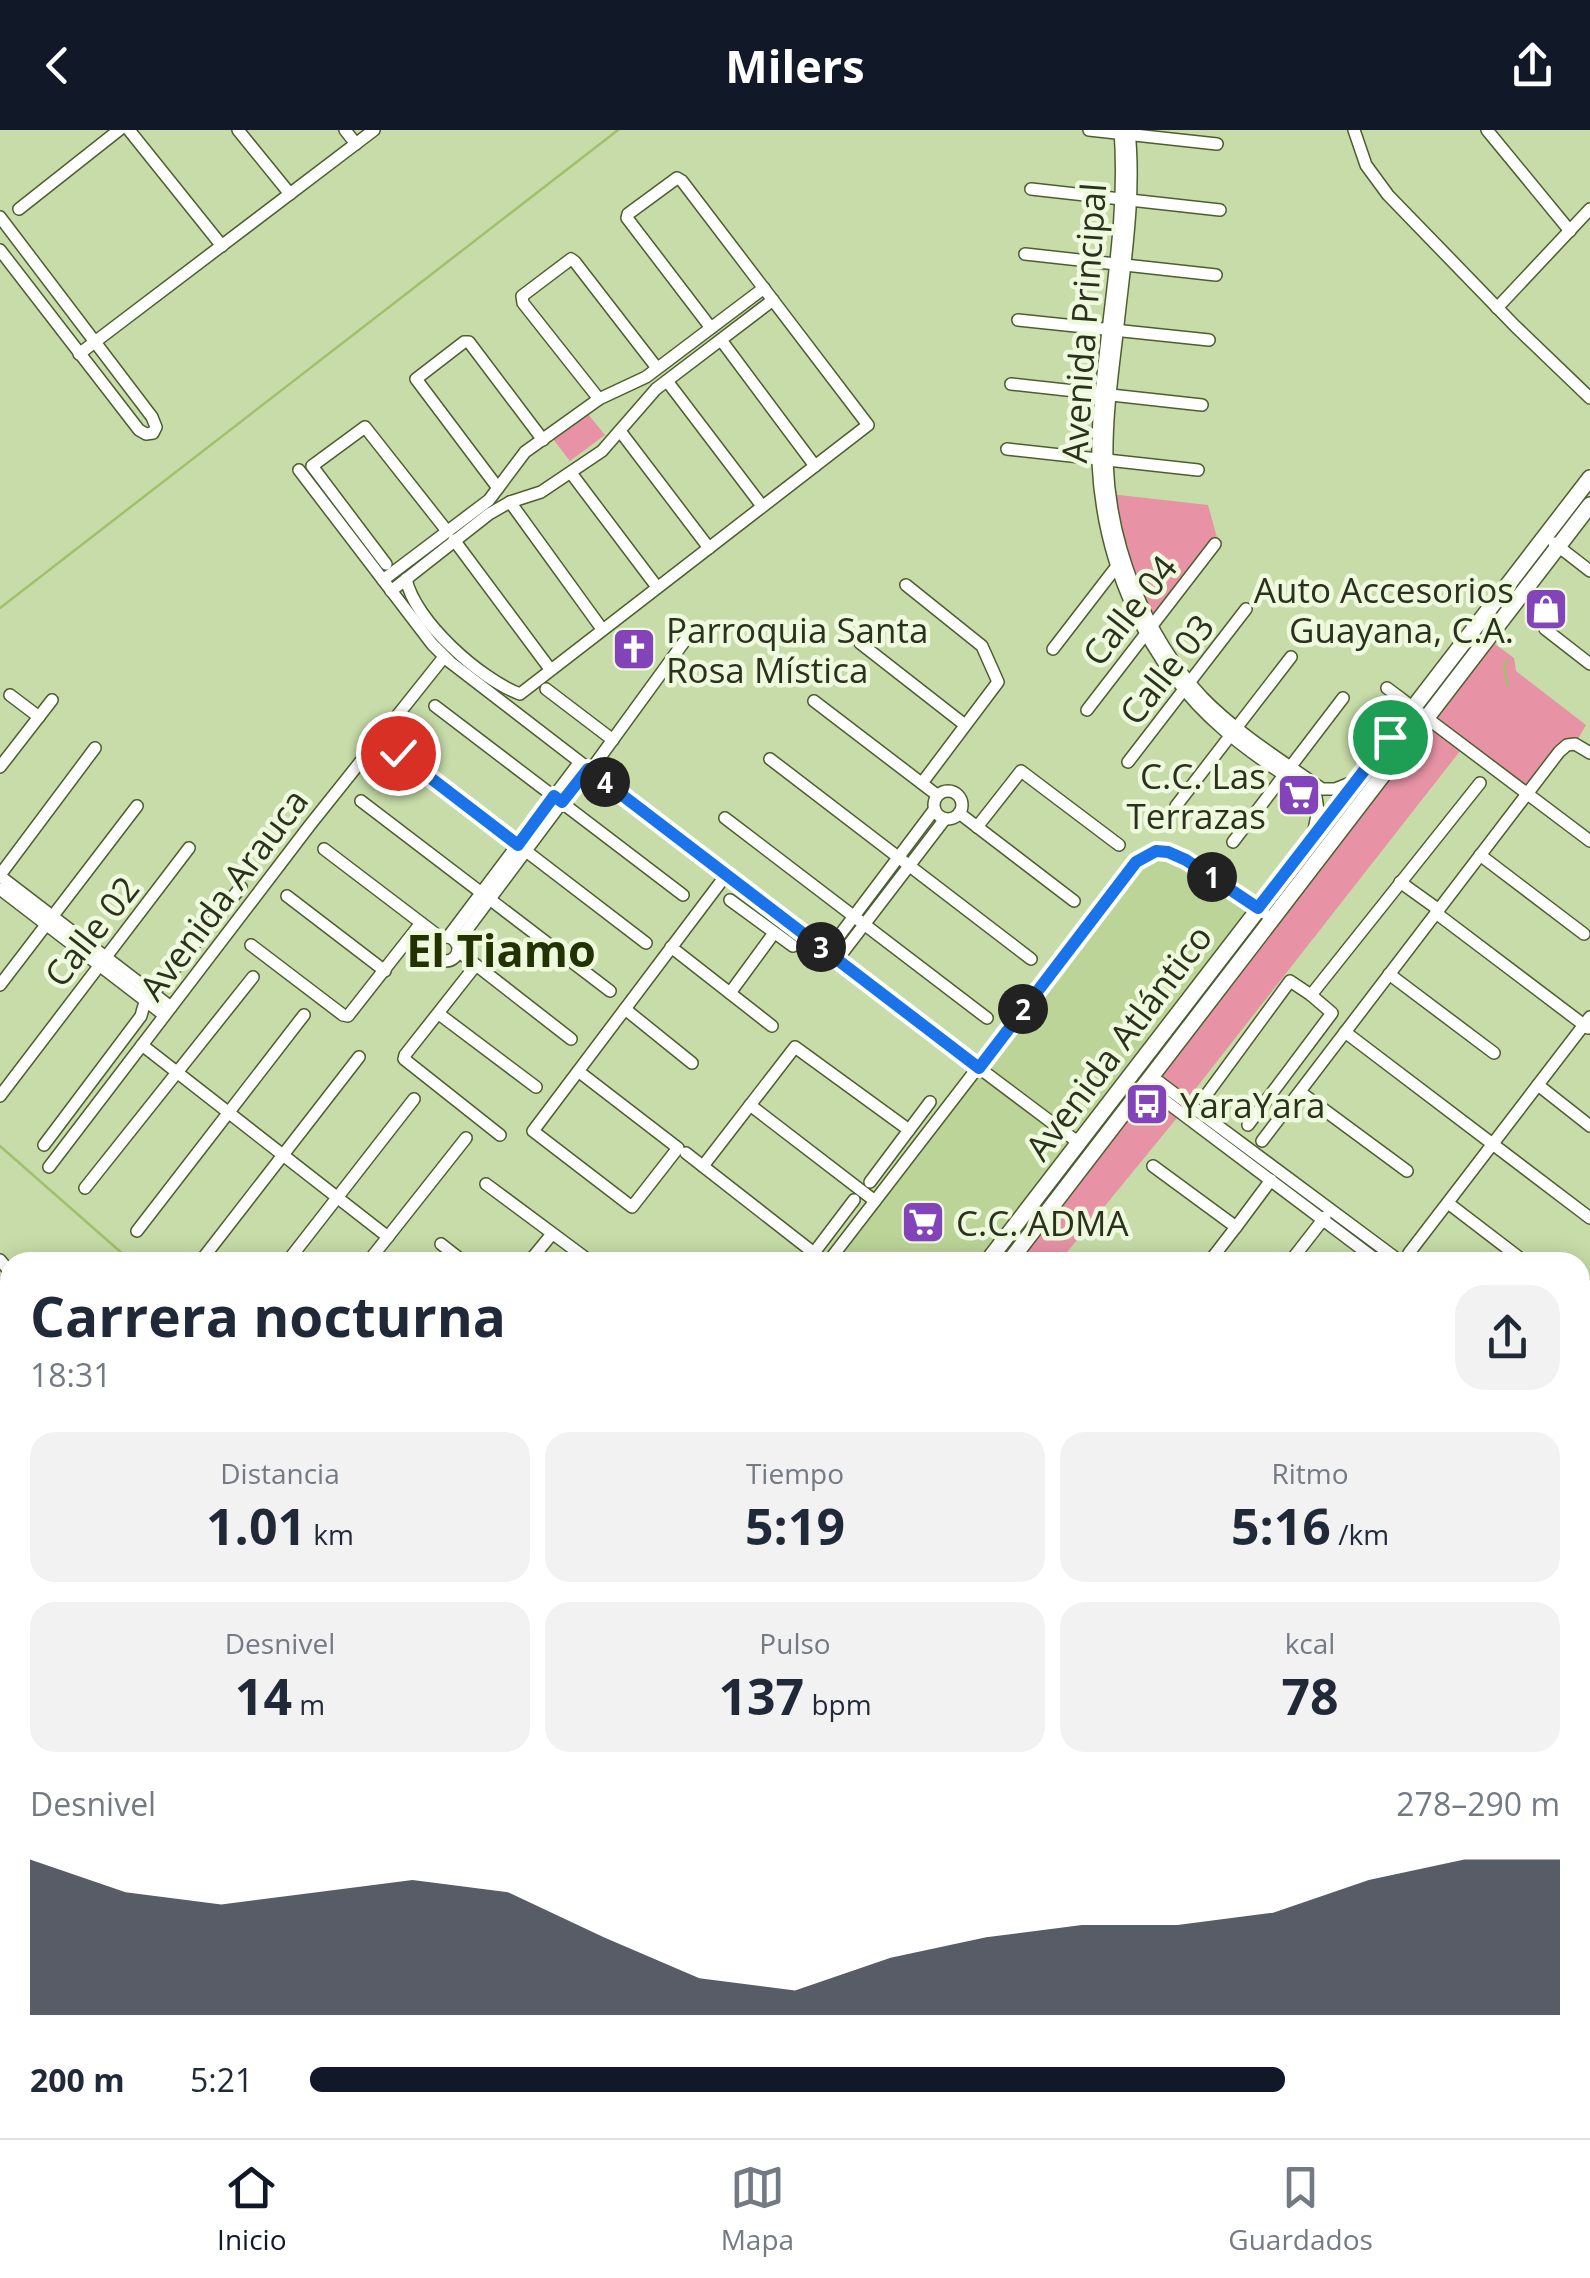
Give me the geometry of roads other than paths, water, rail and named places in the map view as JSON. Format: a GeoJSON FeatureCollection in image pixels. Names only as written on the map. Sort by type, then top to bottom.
{"type":"FeatureCollection","features":[{"type":"Feature","properties":{"kind":"main road","name":"Avenida Atlántico"},"geometry":{"type":"LineString","coordinates":[[1016,1252],[1272,919],[1544,536],[1590,478]]}},
{"type":"Feature","properties":{"kind":"main road","name":"Avenida Atlántico"},"geometry":{"type":"LineString","coordinates":[[995,1252],[1355,782],[1420,712],[1590,506]]}},
{"type":"Feature","properties":{"kind":"street"},"geometry":{"type":"LineString","coordinates":[[19,209],[118,130]]}},
{"type":"Feature","properties":{"kind":"street"},"geometry":{"type":"LineString","coordinates":[[129,130],[222,246]]}},
{"type":"Feature","properties":{"kind":"street"},"geometry":{"type":"LineString","coordinates":[[238,130],[290,194]]}},
{"type":"Feature","properties":{"kind":"street"},"geometry":{"type":"LineString","coordinates":[[344,130],[356,144]]}},
{"type":"Feature","properties":{"kind":"street"},"geometry":{"type":"LineString","coordinates":[[80,354],[374,130]]}},
{"type":"Feature","properties":{"kind":"street"},"geometry":{"type":"LineString","coordinates":[[1089,130],[1217,144]]}},
{"type":"Feature","properties":{"kind":"street"},"geometry":{"type":"LineString","coordinates":[[1354,130],[1366,165],[1380,186],[1590,398]]}},
{"type":"Feature","properties":{"kind":"street"},"geometry":{"type":"LineString","coordinates":[[1487,130],[1570,231]]}},
{"type":"Feature","properties":{"kind":"street","name":"Avenida Principal"},"geometry":{"type":"LineString","coordinates":[[1125,132],[1126,200],[1103,459],[1122,564],[1149,629],[1187,686],[1214,708],[1234,732],[1319,793]]}},
{"type":"Feature","properties":{"kind":"street"},"geometry":{"type":"LineString","coordinates":[[406,579],[410,596],[450,648],[520,694],[868,425],[677,178],[628,214],[628,218],[710,328]]}},
{"type":"Feature","properties":{"kind":"street"},"geometry":{"type":"LineString","coordinates":[[1031,189],[1220,210]]}},
{"type":"Feature","properties":{"kind":"street"},"geometry":{"type":"LineString","coordinates":[[1498,308],[1590,209]]}},
{"type":"Feature","properties":{"kind":"street"},"geometry":{"type":"LineString","coordinates":[[0,218],[154,420],[153,433],[139,430],[0,250]]}},
{"type":"Feature","properties":{"kind":"street"},"geometry":{"type":"LineString","coordinates":[[1025,254],[1216,275]]}},
{"type":"Feature","properties":{"kind":"street"},"geometry":{"type":"LineString","coordinates":[[599,400],[523,303],[522,296],[570,259],[657,368]]}},
{"type":"Feature","properties":{"kind":"street"},"geometry":{"type":"LineString","coordinates":[[485,509],[520,457],[599,400],[657,368],[764,288]]}},
{"type":"Feature","properties":{"kind":"street"},"geometry":{"type":"LineString","coordinates":[[383,580],[485,509],[541,492],[571,473],[605,448],[649,395],[773,300]]}},
{"type":"Feature","properties":{"kind":"street"},"geometry":{"type":"LineString","coordinates":[[1018,320],[1209,340]]}},
{"type":"Feature","properties":{"kind":"street"},"geometry":{"type":"LineString","coordinates":[[721,340],[815,466]]}},
{"type":"Feature","properties":{"kind":"street"},"geometry":{"type":"LineString","coordinates":[[498,488],[416,379],[469,342],[543,440]]}},
{"type":"Feature","properties":{"kind":"street"},"geometry":{"type":"LineString","coordinates":[[638,381],[649,395]]}},
{"type":"Feature","properties":{"kind":"street"},"geometry":{"type":"LineString","coordinates":[[666,381],[762,506]]}},
{"type":"Feature","properties":{"kind":"street"},"geometry":{"type":"LineString","coordinates":[[1012,384],[1202,405]]}},
{"type":"Feature","properties":{"kind":"street"},"geometry":{"type":"LineString","coordinates":[[386,564],[312,466],[365,427],[550,669]]}},
{"type":"Feature","properties":{"kind":"street"},"geometry":{"type":"LineString","coordinates":[[620,431],[708,548]]}},
{"type":"Feature","properties":{"kind":"street"},"geometry":{"type":"LineString","coordinates":[[1007,449],[1198,470]]}},
{"type":"Feature","properties":{"kind":"street"},"geometry":{"type":"LineString","coordinates":[[299,470],[444,657],[1079,1143]]}},
{"type":"Feature","properties":{"kind":"street"},"geometry":{"type":"LineString","coordinates":[[571,473],[657,587]]}},
{"type":"Feature","properties":{"kind":"street"},"geometry":{"type":"LineString","coordinates":[[510,502],[602,629]]}},
{"type":"Feature","properties":{"kind":"street"},"geometry":{"type":"LineString","coordinates":[[391,591],[450,535]]}},
{"type":"Feature","properties":{"kind":"street"},"geometry":{"type":"LineString","coordinates":[[1544,536],[1590,571]]}},
{"type":"Feature","properties":{"kind":"street","name":"Calle 04"},"geometry":{"type":"LineString","coordinates":[[1087,710],[1215,544]]}},
{"type":"Feature","properties":{"kind":"street"},"geometry":{"type":"LineString","coordinates":[[1053,648],[1122,564]]}},
{"type":"Feature","properties":{"kind":"street"},"geometry":{"type":"LineString","coordinates":[[906,585],[982,646],[998,682],[922,783]]}},
{"type":"Feature","properties":{"kind":"street","name":"Calle 03"},"geometry":{"type":"LineString","coordinates":[[1128,762],[1246,609]]}},
{"type":"Feature","properties":{"kind":"street"},"geometry":{"type":"LineString","coordinates":[[1545,629],[1590,664]]}},
{"type":"Feature","properties":{"kind":"street"},"geometry":{"type":"LineString","coordinates":[[451,942],[558,799],[613,740],[688,635]]}},
{"type":"Feature","properties":{"kind":"street"},"geometry":{"type":"LineString","coordinates":[[860,643],[965,725]]}},
{"type":"Feature","properties":{"kind":"street","name":"Avenida Arauca"},"geometry":{"type":"LineString","coordinates":[[49,1167],[310,824],[444,657]]}},
{"type":"Feature","properties":{"kind":"street"},"geometry":{"type":"LineString","coordinates":[[1176,806],[1291,657]]}},
{"type":"Feature","properties":{"kind":"street"},"geometry":{"type":"LineString","coordinates":[[1387,688],[1590,842]]}},
{"type":"Feature","properties":{"kind":"street"},"geometry":{"type":"LineString","coordinates":[[546,689],[613,740]]}},
{"type":"Feature","properties":{"kind":"street"},"geometry":{"type":"LineString","coordinates":[[10,695],[39,717]]}},
{"type":"Feature","properties":{"kind":"street"},"geometry":{"type":"LineString","coordinates":[[1233,842],[1343,698]]}},
{"type":"Feature","properties":{"kind":"street"},"geometry":{"type":"LineString","coordinates":[[0,767],[52,700]]}},
{"type":"Feature","properties":{"kind":"street"},"geometry":{"type":"LineString","coordinates":[[814,701],[936,795]]}},
{"type":"Feature","properties":{"kind":"street"},"geometry":{"type":"LineString","coordinates":[[435,706],[683,895]]}},
{"type":"Feature","properties":{"kind":"street"},"geometry":{"type":"LineString","coordinates":[[1262,1140],[1566,745],[1574,744],[1590,753]]}},
{"type":"Feature","properties":{"kind":"street"},"geometry":{"type":"LineString","coordinates":[[95,748],[0,876],[49,920],[168,1011]]}},
{"type":"Feature","properties":{"kind":"street"},"geometry":{"type":"LineString","coordinates":[[398,753],[646,943]]}},
{"type":"Feature","properties":{"kind":"street"},"geometry":{"type":"LineString","coordinates":[[770,759],[1031,960]]}},
{"type":"Feature","properties":{"kind":"street"},"geometry":{"type":"LineString","coordinates":[[978,827],[1021,771],[1119,845]]}},
{"type":"Feature","properties":{"kind":"street"},"geometry":{"type":"LineString","coordinates":[[1313,836],[1319,793],[1355,782]]}},
{"type":"Feature","properties":{"kind":"street"},"geometry":{"type":"LineString","coordinates":[[1311,995],[1480,782]]}},
{"type":"Feature","properties":{"kind":"street"},"geometry":{"type":"LineString","coordinates":[[950,790],[958,795],[962,804],[959,814],[952,818],[940,815],[933,803],[936,795],[950,790]]}},
{"type":"Feature","properties":{"kind":"street"},"geometry":{"type":"LineString","coordinates":[[362,801],[610,991]]}},
{"type":"Feature","properties":{"kind":"street"},"geometry":{"type":"LineString","coordinates":[[0,985],[137,806]]}},
{"type":"Feature","properties":{"kind":"street"},"geometry":{"type":"LineString","coordinates":[[959,814],[1074,901]]}},
{"type":"Feature","properties":{"kind":"street"},"geometry":{"type":"LineString","coordinates":[[832,956],[940,815]]}},
{"type":"Feature","properties":{"kind":"street"},"geometry":{"type":"LineString","coordinates":[[725,818],[987,1018]]}},
{"type":"Feature","properties":{"kind":"street","name":"Calle 02"},"geometry":{"type":"LineString","coordinates":[[0,1096],[189,848]]}},
{"type":"Feature","properties":{"kind":"street"},"geometry":{"type":"LineString","coordinates":[[324,848],[451,942],[572,1040]]}},
{"type":"Feature","properties":{"kind":"street"},"geometry":{"type":"LineString","coordinates":[[836,1252],[1128,870],[1145,856],[1156,851],[1168,852],[1186,860],[1272,919]]}},
{"type":"Feature","properties":{"kind":"street"},"geometry":{"type":"LineString","coordinates":[[1480,855],[1584,934]]}},
{"type":"Feature","properties":{"kind":"street"},"geometry":{"type":"LineString","coordinates":[[578,1071],[678,1148],[632,1207],[533,1131],[578,1071],[672,947],[726,874]]}},
{"type":"Feature","properties":{"kind":"street"},"geometry":{"type":"LineString","coordinates":[[1400,882],[1588,1024],[1410,1252]]}},
{"type":"Feature","properties":{"kind":"street"},"geometry":{"type":"LineString","coordinates":[[44,1145],[141,1016],[148,996],[163,984],[241,887]]}},
{"type":"Feature","properties":{"kind":"street"},"geometry":{"type":"LineString","coordinates":[[0,889],[49,920]]}},
{"type":"Feature","properties":{"kind":"street"},"geometry":{"type":"LineString","coordinates":[[287,896],[384,970]]}},
{"type":"Feature","properties":{"kind":"street"},"geometry":{"type":"LineString","coordinates":[[730,900],[792,946]]}},
{"type":"Feature","properties":{"kind":"street"},"geometry":{"type":"LineString","coordinates":[[251,945],[348,1016],[421,922]]}},
{"type":"Feature","properties":{"kind":"street"},"geometry":{"type":"LineString","coordinates":[[730,993],[774,933]]}},
{"type":"Feature","properties":{"kind":"street"},"geometry":{"type":"LineString","coordinates":[[672,947],[772,1026]]}},
{"type":"Feature","properties":{"kind":"street"},"geometry":{"type":"LineString","coordinates":[[476,965],[404,1060],[500,1135]]}},
{"type":"Feature","properties":{"kind":"street"},"geometry":{"type":"LineString","coordinates":[[1389,974],[1494,1053]]}},
{"type":"Feature","properties":{"kind":"street"},"geometry":{"type":"LineString","coordinates":[[85,1188],[253,977]]}},
{"type":"Feature","properties":{"kind":"street"},"geometry":{"type":"LineString","coordinates":[[1207,1094],[1290,981],[1311,995],[1332,1013],[1248,1125]]}},
{"type":"Feature","properties":{"kind":"street"},"geometry":{"type":"LineString","coordinates":[[625,1009],[692,1063]]}},
{"type":"Feature","properties":{"kind":"street"},"geometry":{"type":"LineString","coordinates":[[137,1231],[304,1014]]}},
{"type":"Feature","properties":{"kind":"street"},"geometry":{"type":"LineString","coordinates":[[439,1014],[536,1087]]}},
{"type":"Feature","properties":{"kind":"street"},"geometry":{"type":"LineString","coordinates":[[1345,1032],[1590,1218]]}},
{"type":"Feature","properties":{"kind":"street"},"geometry":{"type":"LineString","coordinates":[[142,1045],[388,1237]]}},
{"type":"Feature","properties":{"kind":"street"},"geometry":{"type":"LineString","coordinates":[[703,1166],[795,1047],[909,1130]]}},
{"type":"Feature","properties":{"kind":"street"},"geometry":{"type":"LineString","coordinates":[[208,1252],[359,1056]]}},
{"type":"Feature","properties":{"kind":"street"},"geometry":{"type":"LineString","coordinates":[[1148,1080],[1271,1180],[1394,1252]]}},
{"type":"Feature","properties":{"kind":"street"},"geometry":{"type":"LineString","coordinates":[[1148,1080],[1327,1214],[1368,1252]]}},
{"type":"Feature","properties":{"kind":"street"},"geometry":{"type":"LineString","coordinates":[[1538,1085],[1590,1126]]}},
{"type":"Feature","properties":{"kind":"street"},"geometry":{"type":"LineString","coordinates":[[1300,1092],[1407,1171]]}},
{"type":"Feature","properties":{"kind":"street"},"geometry":{"type":"LineString","coordinates":[[294,1252],[414,1099]]}},
{"type":"Feature","properties":{"kind":"street"},"geometry":{"type":"LineString","coordinates":[[870,1182],[930,1102]]}},
{"type":"Feature","properties":{"kind":"street"},"geometry":{"type":"LineString","coordinates":[[750,1105],[875,1201]]}},
{"type":"Feature","properties":{"kind":"street"},"geometry":{"type":"LineString","coordinates":[[376,1252],[466,1138]]}},
{"type":"Feature","properties":{"kind":"street"},"geometry":{"type":"LineString","coordinates":[[686,1153],[803,1252]]}},
{"type":"Feature","properties":{"kind":"street"},"geometry":{"type":"LineString","coordinates":[[1153,1166],[1236,1227]]}},
{"type":"Feature","properties":{"kind":"street"},"geometry":{"type":"LineString","coordinates":[[1217,1252],[1271,1180]]}},
{"type":"Feature","properties":{"kind":"street"},"geometry":{"type":"LineString","coordinates":[[486,1184],[577,1252]]}},
{"type":"Feature","properties":{"kind":"street"},"geometry":{"type":"LineString","coordinates":[[815,1252],[854,1200]]}},
{"type":"Feature","properties":{"kind":"street"},"geometry":{"type":"LineString","coordinates":[[1448,1202],[1512,1252]]}},
{"type":"Feature","properties":{"kind":"street"},"geometry":{"type":"LineString","coordinates":[[1298,1252],[1327,1214]]}},
{"type":"Feature","properties":{"kind":"street"},"geometry":{"type":"LineString","coordinates":[[537,1252],[552,1234]]}},
{"type":"Feature","properties":{"kind":"street"},"geometry":{"type":"LineString","coordinates":[[440,1244],[451,1252]]}},
{"type":"Feature","properties":{"kind":"waterway"},"geometry":{"type":"LineString","coordinates":[[0,608],[618,130]]}},
{"type":"Feature","properties":{"kind":"waterway"},"geometry":{"type":"LineString","coordinates":[[1508,661],[1504,666],[1508,686]]}},
{"type":"Feature","properties":{"kind":"waterway"},"geometry":{"type":"LineString","coordinates":[[0,1146],[121,1252]]}},
{"type":"Feature","properties":{"kind":"place","name":"Auto Accesorios Guayana, C.A."},"geometry":{"type":"Point","coordinates":[1546,609]}},
{"type":"Feature","properties":{"kind":"place","name":"Parroquia Santa Rosa Mística"},"geometry":{"type":"Point","coordinates":[634,649]}},
{"type":"Feature","properties":{"kind":"place","name":"C.C. Las Terrazas"},"geometry":{"type":"Point","coordinates":[1299,795]}},
{"type":"Feature","properties":{"kind":"place","name":"YaraYara"},"geometry":{"type":"Point","coordinates":[1147,1104]}},
{"type":"Feature","properties":{"kind":"place","name":"C.C. ADMA"},"geometry":{"type":"Point","coordinates":[923,1222]}},
{"type":"Feature","properties":{"kind":"district","name":"El Tiamo"},"geometry":{"type":"Point","coordinates":[501,949]}}]}
